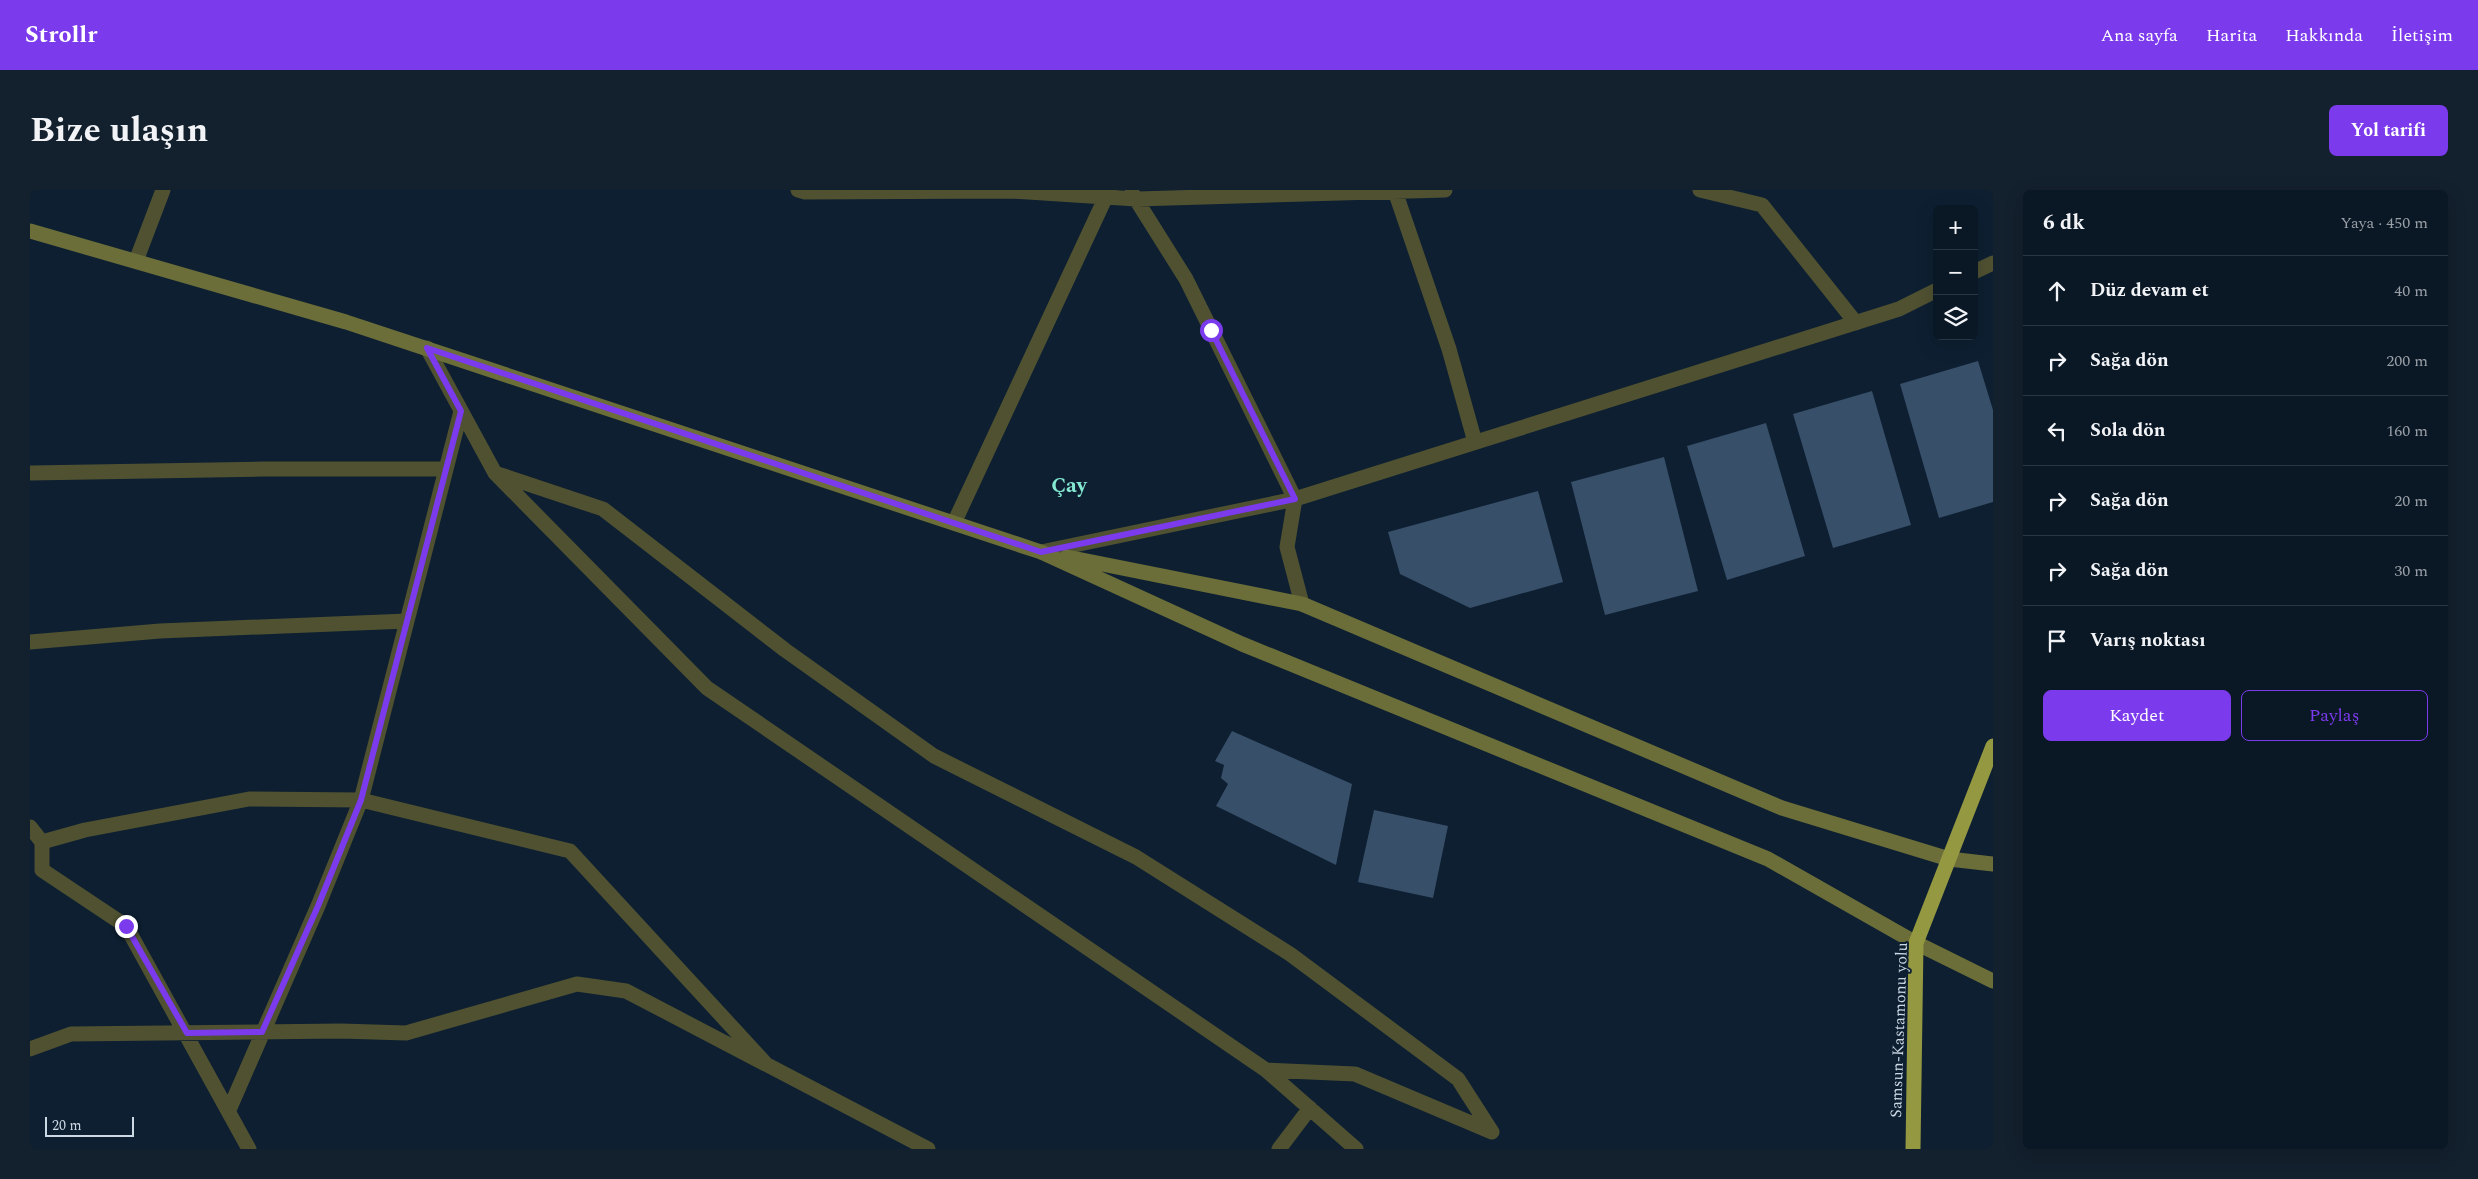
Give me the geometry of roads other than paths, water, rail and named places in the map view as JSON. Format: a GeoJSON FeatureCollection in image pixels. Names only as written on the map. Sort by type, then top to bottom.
{"type":"FeatureCollection","features":[{"type":"Feature","properties":{"kind":"highway","name":"Samsun-Kastamonu yolu"},"geometry":{"type":"LineString","coordinates":[[1913,1149],[1916,944],[1993,746]]}},
{"type":"Feature","properties":{"kind":"main road"},"geometry":{"type":"LineString","coordinates":[[30,231],[346,322],[1041,552],[1242,644],[1768,859],[1916,944],[1993,980]]}},
{"type":"Feature","properties":{"kind":"main road"},"geometry":{"type":"LineString","coordinates":[[1041,552],[1302,604],[1782,808],[1949,860],[1993,864]]}},
{"type":"Feature","properties":{"kind":"street"},"geometry":{"type":"LineString","coordinates":[[136,261],[163,190]]}},
{"type":"Feature","properties":{"kind":"street"},"geometry":{"type":"LineString","coordinates":[[798,190],[1012,191],[1133,195],[1445,190]]}},
{"type":"Feature","properties":{"kind":"street"},"geometry":{"type":"LineString","coordinates":[[1700,190],[1762,205],[1856,323]]}},
{"type":"Feature","properties":{"kind":"street"},"geometry":{"type":"LineString","coordinates":[[1395,191],[1449,349],[1474,442]]}},
{"type":"Feature","properties":{"kind":"street"},"geometry":{"type":"LineString","coordinates":[[954,523],[1108,194]]}},
{"type":"Feature","properties":{"kind":"street"},"geometry":{"type":"LineString","coordinates":[[1133,195],[1186,279],[1295,499],[1287,547],[1302,604]]}},
{"type":"Feature","properties":{"kind":"street"},"geometry":{"type":"LineString","coordinates":[[1978,270],[1993,263]]}},
{"type":"Feature","properties":{"kind":"street"},"geometry":{"type":"LineString","coordinates":[[1041,552],[1295,499],[1856,323],[1898,309],[1933,292]]}},
{"type":"Feature","properties":{"kind":"street"},"geometry":{"type":"LineString","coordinates":[[427,348],[495,473],[707,688],[1266,1070],[1356,1149]]}},
{"type":"Feature","properties":{"kind":"street"},"geometry":{"type":"LineString","coordinates":[[229,1110],[318,906],[361,800],[461,411]]}},
{"type":"Feature","properties":{"kind":"street"},"geometry":{"type":"LineString","coordinates":[[30,474],[264,469],[446,469]]}},
{"type":"Feature","properties":{"kind":"street"},"geometry":{"type":"LineString","coordinates":[[495,473],[603,509],[785,650],[934,756],[1136,857],[1290,954],[1458,1079],[1492,1132],[1355,1074],[1266,1070]]}},
{"type":"Feature","properties":{"kind":"street"},"geometry":{"type":"LineString","coordinates":[[30,642],[160,631],[407,620]]}},
{"type":"Feature","properties":{"kind":"street"},"geometry":{"type":"LineString","coordinates":[[42,842],[85,830],[249,799],[361,800],[570,851],[766,1064]]}},
{"type":"Feature","properties":{"kind":"street"},"geometry":{"type":"LineString","coordinates":[[30,827],[42,842],[42,870],[126,926],[187,1033],[249,1149]]}},
{"type":"Feature","properties":{"kind":"street"},"geometry":{"type":"LineString","coordinates":[[30,1049],[71,1034],[406,1033],[577,984],[626,990],[928,1149]]}},
{"type":"Feature","properties":{"kind":"street"},"geometry":{"type":"LineString","coordinates":[[1279,1149],[1310,1108]]}},
{"type":"Feature","properties":{"kind":"district","name":"Çay"},"geometry":{"type":"Point","coordinates":[1069,486]}}]}
